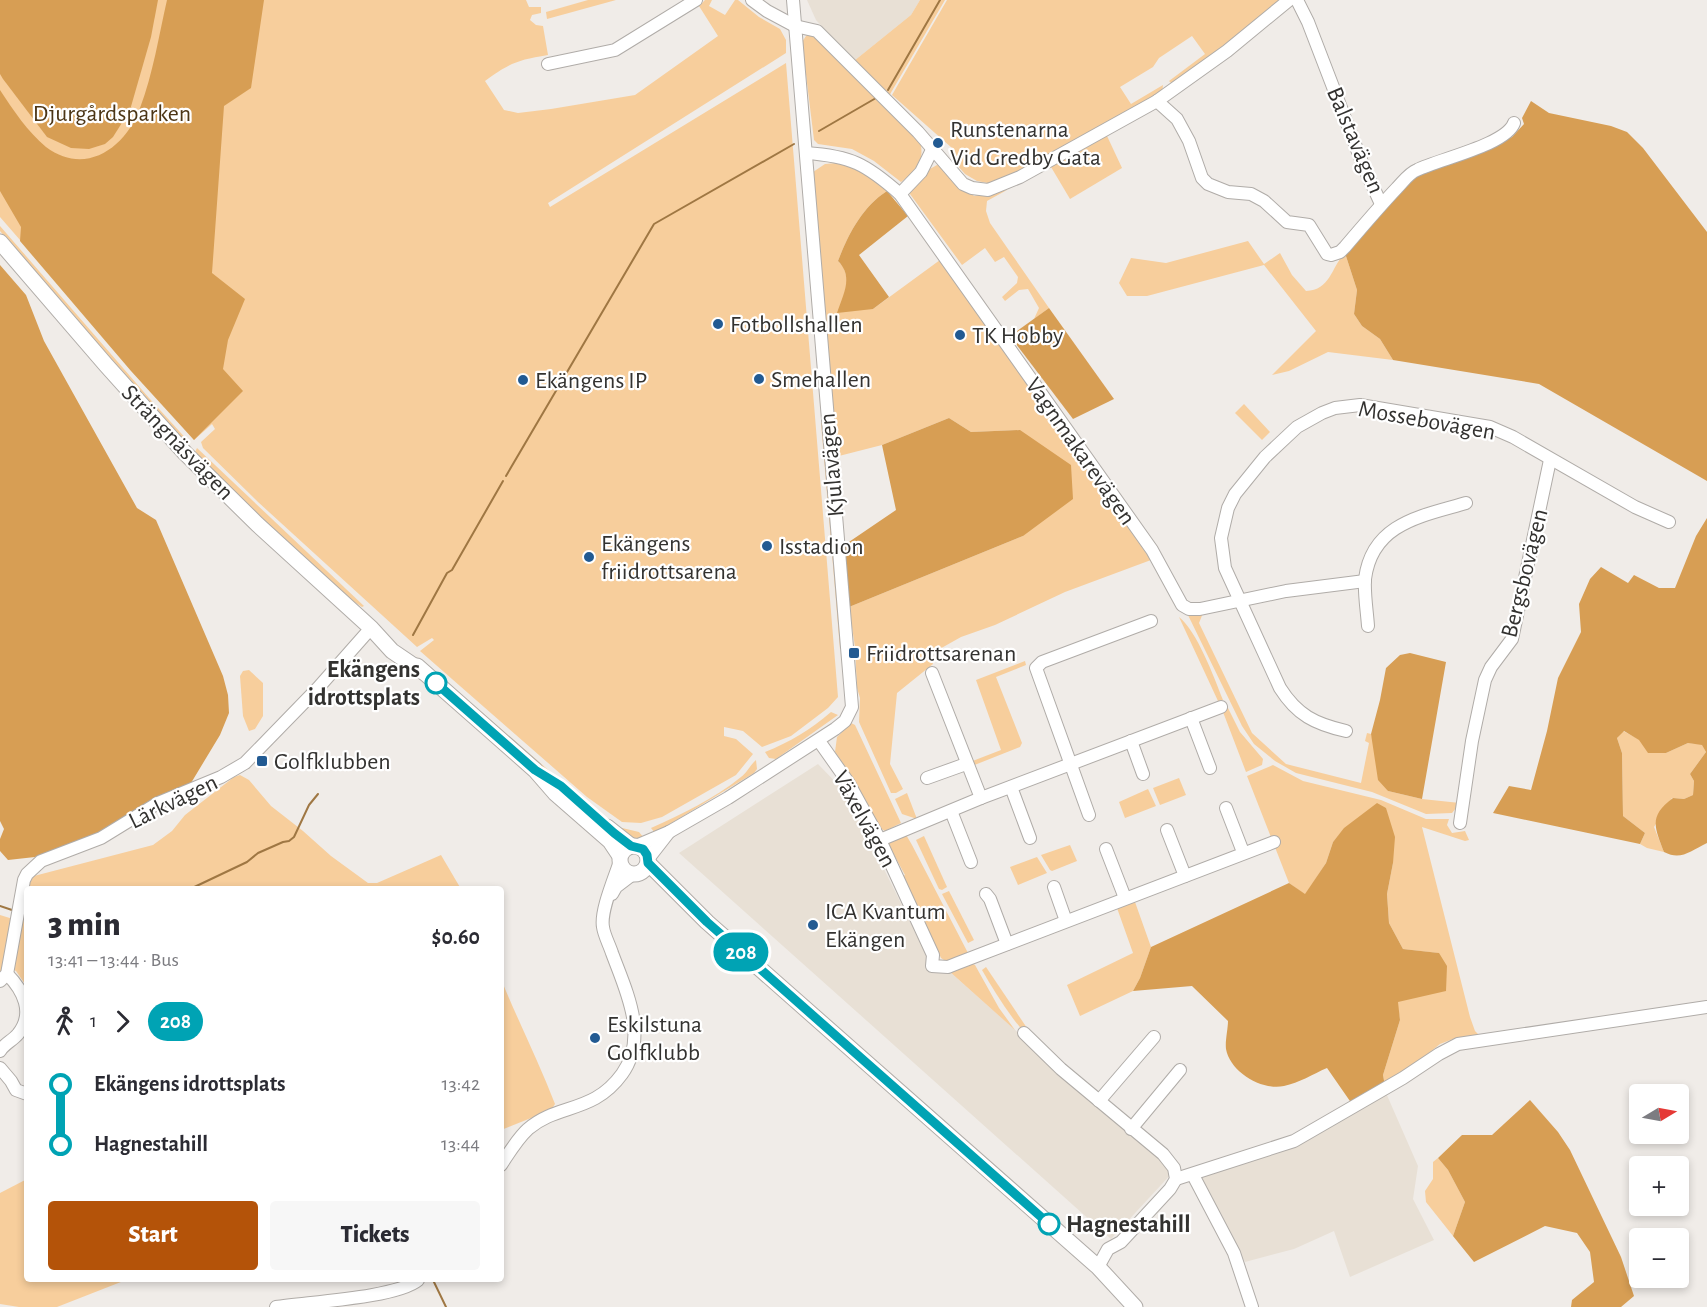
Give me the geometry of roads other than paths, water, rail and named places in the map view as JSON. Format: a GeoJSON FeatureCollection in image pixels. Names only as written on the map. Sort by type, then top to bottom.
{"type":"FeatureCollection","features":[{"type":"Feature","properties":{"kind":"main road","name":"Strängnäsvägen"},"geometry":{"type":"LineString","coordinates":[[0,242],[185,453],[257,524],[371,628],[398,657],[423,672],[535,770],[561,786],[627,852]]}},
{"type":"Feature","properties":{"kind":"main road"},"geometry":{"type":"LineString","coordinates":[[642,867],[646,852],[627,852],[622,868],[642,867],[707,922],[1098,1267],[1135,1307]]}},
{"type":"Feature","properties":{"kind":"street"},"geometry":{"type":"LineString","coordinates":[[548,64],[615,50],[696,0]]}},
{"type":"Feature","properties":{"kind":"street"},"geometry":{"type":"LineString","coordinates":[[752,0],[795,26],[817,31],[933,148],[963,184],[988,190],[1020,177],[1157,101],[1227,51],[1289,0]]}},
{"type":"Feature","properties":{"kind":"street","name":"Kjulavägen"},"geometry":{"type":"LineString","coordinates":[[627,852],[669,832],[728,798],[819,741],[845,721],[850,714],[852,698],[832,483],[793,0]]}},
{"type":"Feature","properties":{"kind":"street","name":"Balstavägen"},"geometry":{"type":"LineString","coordinates":[[1297,0],[1381,204],[1414,171],[1501,137],[1512,129],[1514,123]]}},
{"type":"Feature","properties":{"kind":"street"},"geometry":{"type":"LineString","coordinates":[[1157,101],[1177,119],[1184,129],[1202,178],[1208,184],[1228,192],[1251,194],[1264,201],[1287,222],[1309,225],[1327,254],[1341,252],[1381,204]]}},
{"type":"Feature","properties":{"kind":"street"},"geometry":{"type":"LineString","coordinates":[[900,194],[921,172],[933,148]]}},
{"type":"Feature","properties":{"kind":"street","name":"Vagnmakarevägen"},"geometry":{"type":"LineString","coordinates":[[806,153],[829,154],[861,164],[877,173],[900,194],[1152,550],[1182,605],[1189,609],[1200,609],[1319,586],[1365,581]]}},
{"type":"Feature","properties":{"kind":"street","name":"Mossebovägen"},"geometry":{"type":"LineString","coordinates":[[1346,730],[1311,721],[1287,700],[1238,600],[1225,568],[1222,552],[1221,538],[1228,508],[1235,494],[1265,457],[1297,427],[1322,412],[1360,405],[1490,427],[1513,437],[1635,507],[1669,522]]}},
{"type":"Feature","properties":{"kind":"street","name":"Bergsbovägen"},"geometry":{"type":"LineString","coordinates":[[1460,823],[1472,741],[1485,680],[1491,667],[1512,639],[1550,460]]}},
{"type":"Feature","properties":{"kind":"street"},"geometry":{"type":"LineString","coordinates":[[1368,626],[1365,581],[1368,568],[1384,538],[1406,521],[1466,503]]}},
{"type":"Feature","properties":{"kind":"street"},"geometry":{"type":"LineString","coordinates":[[1089,815],[1036,668],[1042,662],[1151,621]]}},
{"type":"Feature","properties":{"kind":"street","name":"Lärkvägen"},"geometry":{"type":"LineString","coordinates":[[24,995],[22,990],[3,977],[22,886],[33,867],[40,861],[101,838],[158,802],[222,777],[245,763],[318,688],[371,628]]}},
{"type":"Feature","properties":{"kind":"street"},"geometry":{"type":"LineString","coordinates":[[932,673],[981,798]]}},
{"type":"Feature","properties":{"kind":"street"},"geometry":{"type":"LineString","coordinates":[[880,840],[981,798],[1221,707]]}},
{"type":"Feature","properties":{"kind":"street"},"geometry":{"type":"LineString","coordinates":[[1191,718],[1210,768]]}},
{"type":"Feature","properties":{"kind":"street","name":"Växelvägen"},"geometry":{"type":"LineString","coordinates":[[819,741],[848,782],[880,840],[933,956],[932,966],[948,967],[1007,944]]}},
{"type":"Feature","properties":{"kind":"street"},"geometry":{"type":"LineString","coordinates":[[1131,741],[1143,774]]}},
{"type":"Feature","properties":{"kind":"street"},"geometry":{"type":"LineString","coordinates":[[927,778],[966,764]]}},
{"type":"Feature","properties":{"kind":"street"},"geometry":{"type":"LineString","coordinates":[[1011,787],[1030,838]]}},
{"type":"Feature","properties":{"kind":"street"},"geometry":{"type":"LineString","coordinates":[[1226,808],[1243,852]]}},
{"type":"Feature","properties":{"kind":"street"},"geometry":{"type":"LineString","coordinates":[[951,811],[971,862]]}},
{"type":"Feature","properties":{"kind":"street"},"geometry":{"type":"LineString","coordinates":[[1167,830],[1185,876]]}},
{"type":"Feature","properties":{"kind":"street","name":"Kjulavägen"},"geometry":{"type":"LineString","coordinates":[[609,897],[616,887],[642,867],[669,832]]}},
{"type":"Feature","properties":{"kind":"street"},"geometry":{"type":"LineString","coordinates":[[986,894],[1007,944],[1274,842]]}},
{"type":"Feature","properties":{"kind":"street"},"geometry":{"type":"LineString","coordinates":[[1106,849],[1125,898]]}},
{"type":"Feature","properties":{"kind":"street"},"geometry":{"type":"LineString","coordinates":[[504,1162],[529,1128],[540,1121],[598,1097],[616,1082],[629,1061],[634,1043],[633,1016],[603,927],[603,911],[627,852]]}},
{"type":"Feature","properties":{"kind":"street"},"geometry":{"type":"LineString","coordinates":[[1054,887],[1066,921]]}},
{"type":"Feature","properties":{"kind":"street"},"geometry":{"type":"LineString","coordinates":[[1098,1267],[1115,1257],[1121,1242],[1176,1179],[1294,1141],[1458,1044],[1707,1007]]}},
{"type":"Feature","properties":{"kind":"street","name":"Lärkvägen"},"geometry":{"type":"LineString","coordinates":[[0,1051],[20,1031],[24,1018]]}},
{"type":"Feature","properties":{"kind":"street"},"geometry":{"type":"LineString","coordinates":[[1024,1033],[1061,1069],[1168,1160],[1174,1168],[1176,1179]]}},
{"type":"Feature","properties":{"kind":"street"},"geometry":{"type":"LineString","coordinates":[[1099,1101],[1154,1037]]}},
{"type":"Feature","properties":{"kind":"street"},"geometry":{"type":"LineString","coordinates":[[0,1068],[16,1090],[24,1093]]}},
{"type":"Feature","properties":{"kind":"street"},"geometry":{"type":"LineString","coordinates":[[1131,1129],[1180,1070]]}},
{"type":"Feature","properties":{"kind":"street"},"geometry":{"type":"LineString","coordinates":[[1193,1175],[1234,1253],[1251,1307]]}},
{"type":"Feature","properties":{"kind":"street"},"geometry":{"type":"LineString","coordinates":[[276,1307],[383,1292],[414,1282]]}},
{"type":"Feature","properties":{"kind":"waterway"},"geometry":{"type":"LineString","coordinates":[[888,90],[940,0]]}},
{"type":"Feature","properties":{"kind":"waterway"},"geometry":{"type":"LineString","coordinates":[[819,131],[876,98]]}},
{"type":"Feature","properties":{"kind":"waterway"},"geometry":{"type":"LineString","coordinates":[[506,476],[654,224],[794,144]]}},
{"type":"Feature","properties":{"kind":"waterway"},"geometry":{"type":"LineString","coordinates":[[413,635],[447,573],[452,570],[503,481]]}},
{"type":"Feature","properties":{"kind":"waterway"},"geometry":{"type":"LineString","coordinates":[[196,886],[247,862],[258,853],[289,841],[294,837],[309,805],[318,794]]}},
{"type":"Feature","properties":{"kind":"waterway"},"geometry":{"type":"LineString","coordinates":[[0,906],[12,910]]}},
{"type":"Feature","properties":{"kind":"waterway"},"geometry":{"type":"LineString","coordinates":[[434,1282],[446,1307]]}},
{"type":"Feature","properties":{"kind":"place","name":"Runstenarna Vid Gredby Gata"},"geometry":{"type":"Point","coordinates":[938,143]}},
{"type":"Feature","properties":{"kind":"place","name":"Fotbollshallen"},"geometry":{"type":"Point","coordinates":[718,324]}},
{"type":"Feature","properties":{"kind":"place","name":"TK Hobby"},"geometry":{"type":"Point","coordinates":[960,335]}},
{"type":"Feature","properties":{"kind":"place","name":"Smehallen"},"geometry":{"type":"Point","coordinates":[759,379]}},
{"type":"Feature","properties":{"kind":"place","name":"Ekängens IP"},"geometry":{"type":"Point","coordinates":[523,380]}},
{"type":"Feature","properties":{"kind":"place","name":"Isstadion"},"geometry":{"type":"Point","coordinates":[767,546]}},
{"type":"Feature","properties":{"kind":"place","name":"Ekängens friidrottsarena"},"geometry":{"type":"Point","coordinates":[589,557]}},
{"type":"Feature","properties":{"kind":"place","name":"Friidrottsarenan"},"geometry":{"type":"Point","coordinates":[854,653]}},
{"type":"Feature","properties":{"kind":"place","name":"Ekängens idrottsplats"},"geometry":{"type":"Point","coordinates":[436,683]}},
{"type":"Feature","properties":{"kind":"place","name":"Golfklubben"},"geometry":{"type":"Point","coordinates":[262,761]}},
{"type":"Feature","properties":{"kind":"place","name":"ICA Kvantum Ekängen"},"geometry":{"type":"Point","coordinates":[813,925]}},
{"type":"Feature","properties":{"kind":"place","name":"Eskilstuna Golfklubb"},"geometry":{"type":"Point","coordinates":[595,1038]}},
{"type":"Feature","properties":{"kind":"place","name":"Hagnestahill"},"geometry":{"type":"Point","coordinates":[1049,1224]}},
{"type":"Feature","properties":{"kind":"park label","name":"Djurgårdsparken"},"geometry":{"type":"Point","coordinates":[112,113]}}]}
